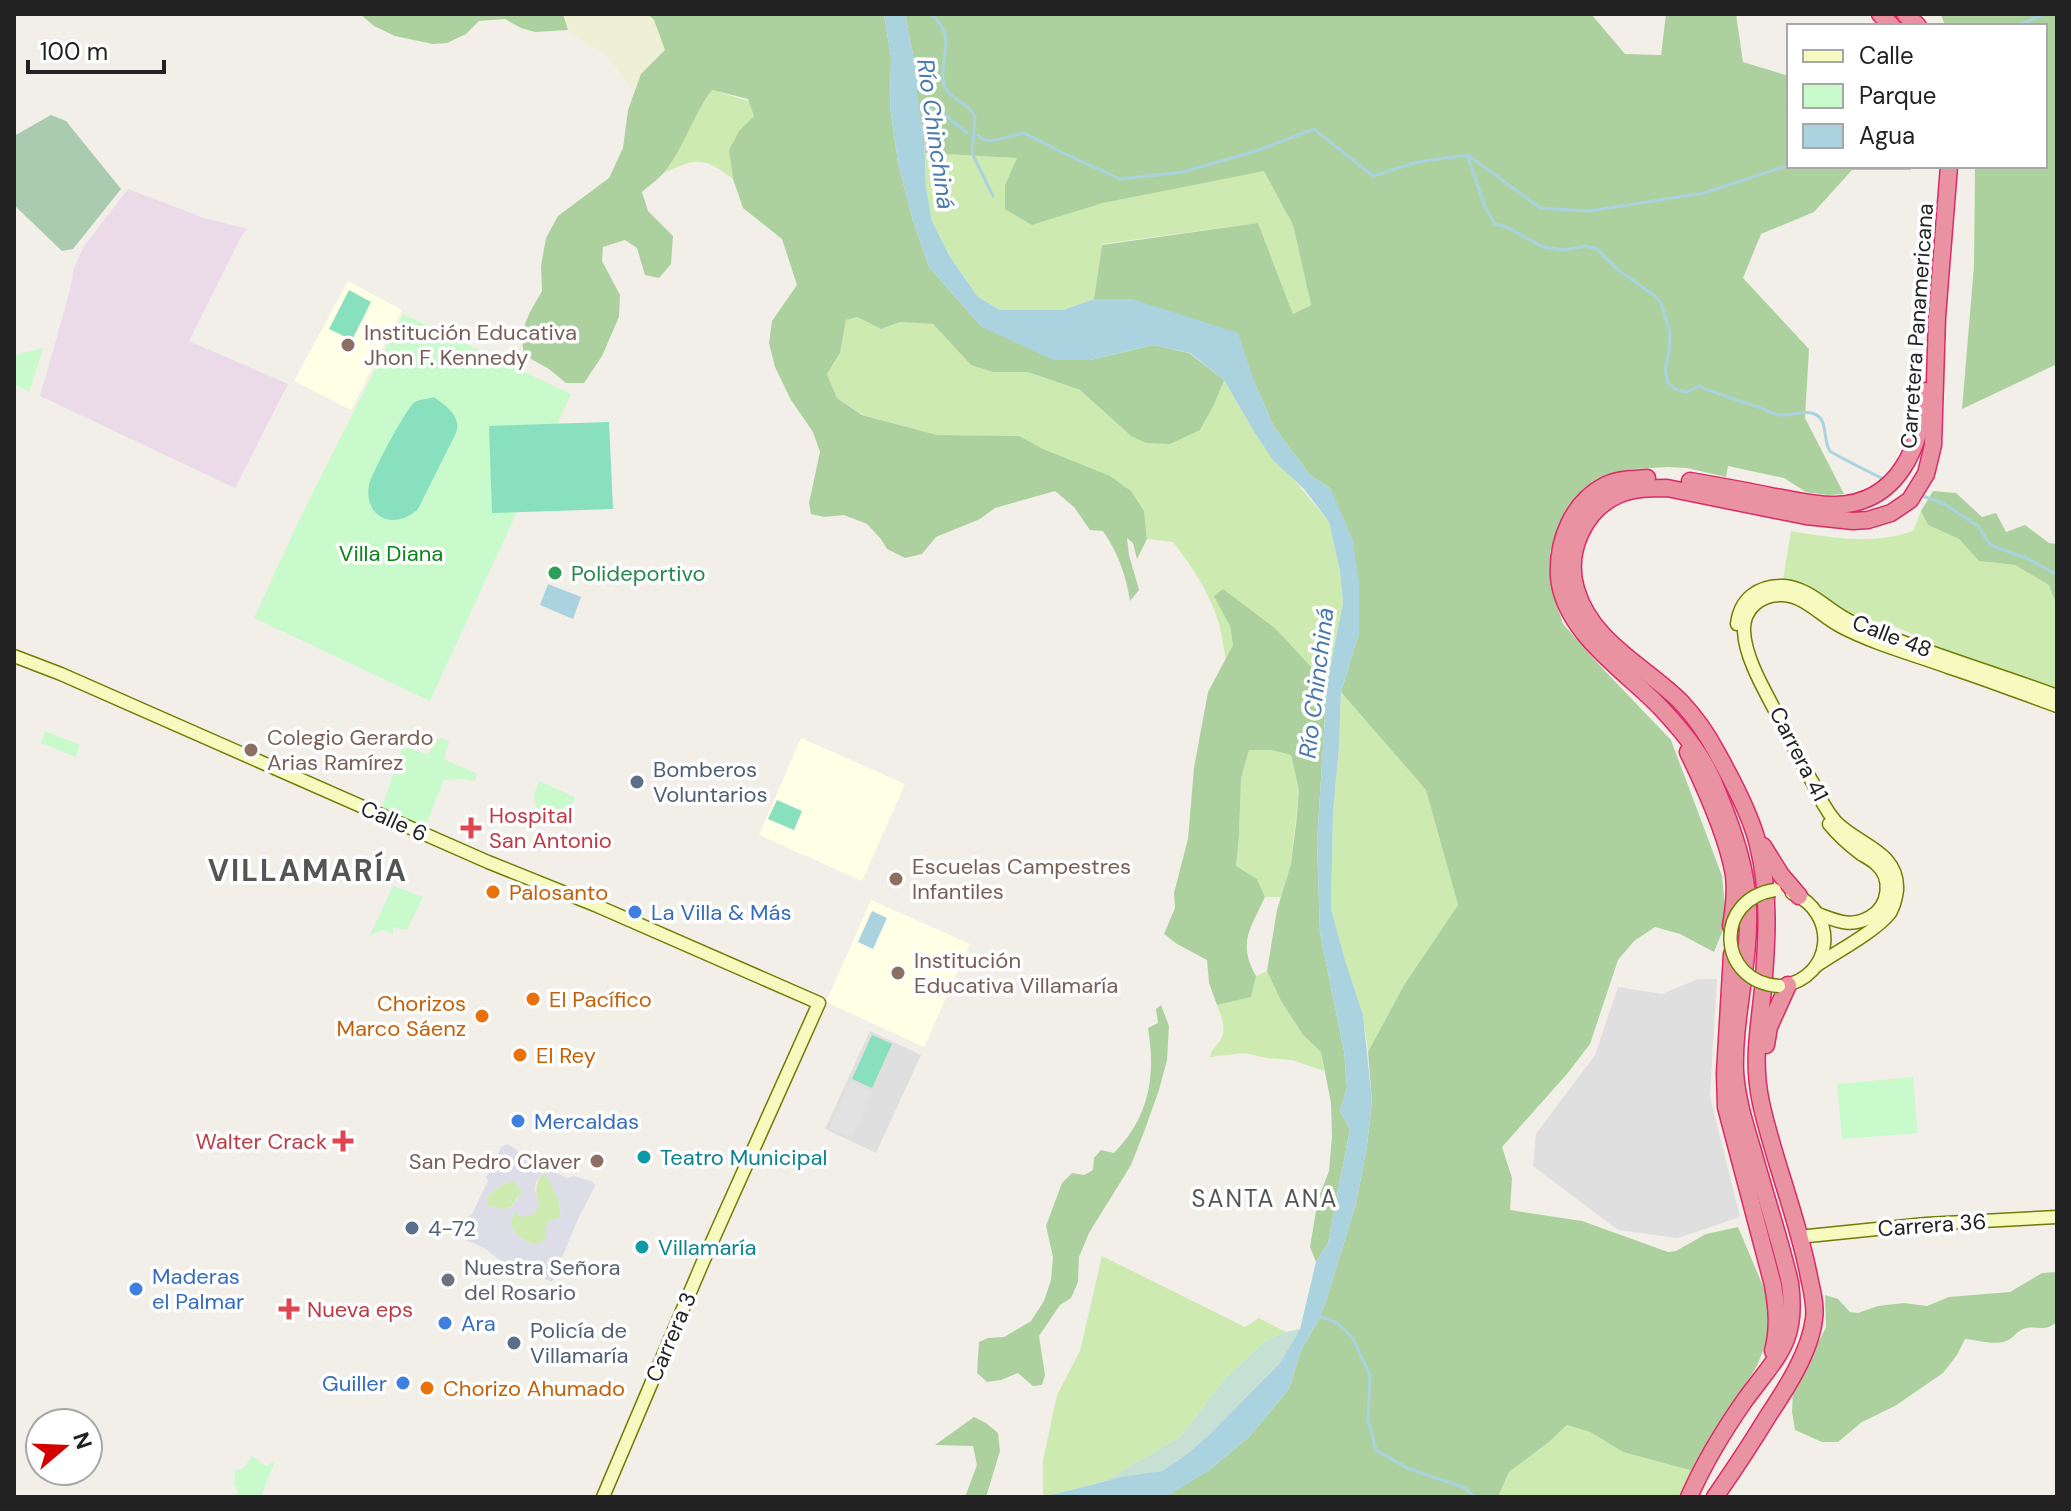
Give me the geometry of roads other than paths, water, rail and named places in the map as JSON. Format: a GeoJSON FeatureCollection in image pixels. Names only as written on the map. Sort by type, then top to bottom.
{"type":"FeatureCollection","features":[{"type":"Feature","properties":{"kind":"highway","name":"Carretera Panamericana"},"geometry":{"type":"LineString","coordinates":[[1689,1497],[1699,1475],[1745,1401],[1778,1357],[1792,1322],[1792,1298],[1783,1252],[1744,1123],[1735,1073],[1749,912],[1744,872],[1709,770],[1697,749],[1582,631],[1566,605],[1561,590],[1560,561],[1564,536],[1582,504],[1604,486],[1626,480],[1667,478],[1836,505],[1868,498],[1896,479],[1918,438],[1924,408],[1939,168]]}},
{"type":"Feature","properties":{"kind":"highway","name":"Carretera Panamericana"},"geometry":{"type":"LineString","coordinates":[[1715,1497],[1789,1384],[1814,1323],[1815,1308],[1804,1252],[1761,1103],[1757,1076],[1756,1040],[1764,978],[1767,912],[1760,852],[1749,818],[1703,729],[1682,703],[1607,640],[1592,623],[1583,608],[1573,575],[1575,549],[1585,524],[1604,502],[1647,488],[1667,488],[1806,516],[1853,521],[1891,513],[1910,500],[1922,482],[1932,455],[1937,317],[1949,168]]}},
{"type":"Feature","properties":{"kind":"highway"},"geometry":{"type":"LineString","coordinates":[[1672,720],[1706,792],[1730,860],[1735,900],[1731,926]]}},
{"type":"Feature","properties":{"kind":"highway"},"geometry":{"type":"LineString","coordinates":[[1749,818],[1781,875],[1799,896]]}},
{"type":"Feature","properties":{"kind":"highway"},"geometry":{"type":"LineString","coordinates":[[1732,954],[1724,1089],[1726,1107],[1778,1309],[1774,1349],[1745,1401]]}},
{"type":"Feature","properties":{"kind":"highway"},"geometry":{"type":"LineString","coordinates":[[1783,985],[1769,1027],[1766,1065],[1775,1116],[1818,1279],[1815,1308]]}},
{"type":"Feature","properties":{"kind":"main road","name":"Calle 48"},"geometry":{"type":"LineString","coordinates":[[1741,617],[1744,601],[1756,592],[1778,586],[1791,587],[1804,592],[1846,620],[2057,696]]}},
{"type":"Feature","properties":{"kind":"main road","name":"Calle 48"},"geometry":{"type":"LineString","coordinates":[[1741,617],[1750,607],[1770,596],[1789,595],[1835,624],[1872,641],[2057,706]]}},
{"type":"Feature","properties":{"kind":"main road","name":"Carrera 41"},"geometry":{"type":"LineString","coordinates":[[1741,617],[1737,639],[1746,667],[1818,810],[1835,832],[1878,864],[1885,876],[1887,896],[1876,913],[1864,920],[1854,924],[1842,923],[1818,914]]}},
{"type":"Feature","properties":{"kind":"main road","name":"Carrera 41"},"geometry":{"type":"LineString","coordinates":[[1741,617],[1752,659],[1827,810],[1849,833],[1888,859],[1895,872],[1897,893],[1888,915],[1816,966]]}},
{"type":"Feature","properties":{"kind":"main road","name":"Calle 6"},"geometry":{"type":"LineString","coordinates":[[14,656],[819,1003]]}},
{"type":"Feature","properties":{"kind":"main road"},"geometry":{"type":"LineString","coordinates":[[1775,890],[1791,893],[1810,904],[1818,914],[1824,931],[1823,949],[1816,966],[1803,978],[1783,985],[1762,983],[1747,975],[1732,954],[1731,926],[1739,910],[1751,898],[1775,890]]}},
{"type":"Feature","properties":{"kind":"main road","name":"Carrera 3"},"geometry":{"type":"LineString","coordinates":[[603,1497],[702,1264],[819,1003]]}},
{"type":"Feature","properties":{"kind":"main road","name":"Carrera 36"},"geometry":{"type":"LineString","coordinates":[[1808,1236],[1926,1224],[2057,1217]]}},
{"type":"Feature","properties":{"kind":"water"},"geometry":{"type":"Polygon","coordinates":[[[884,14],[905,14],[918,81],[926,188],[932,221],[950,257],[978,297],[1000,310],[1063,310],[1094,299],[1132,299],[1238,333],[1274,427],[1310,475],[1331,489],[1353,540],[1359,583],[1359,633],[1341,692],[1333,813],[1331,909],[1363,1015],[1372,1101],[1356,1204],[1326,1301],[1301,1350],[1289,1389],[1249,1437],[1209,1470],[1166,1497],[1043,1497],[1122,1477],[1162,1471],[1208,1436],[1280,1363],[1300,1329],[1316,1262],[1328,1243],[1350,1129],[1340,1111],[1347,1087],[1344,1051],[1320,933],[1317,843],[1327,684],[1343,603],[1340,571],[1329,522],[1304,489],[1273,460],[1224,380],[1190,353],[1154,345],[1090,360],[1053,360],[982,327],[929,267],[898,163],[890,106],[891,57],[884,14]]]}},
{"type":"Feature","properties":{"kind":"water"},"geometry":{"type":"Polygon","coordinates":[[[548,584],[581,597],[573,619],[540,605],[548,584]]]}},
{"type":"Feature","properties":{"kind":"water"},"geometry":{"type":"Polygon","coordinates":[[[872,911],[887,918],[873,949],[858,942],[872,911]]]}},
{"type":"Feature","properties":{"kind":"waterway","name":"Río Chinchiná"},"geometry":{"type":"LineString","coordinates":[[931,14],[939,22],[946,38],[945,87],[975,117],[972,153],[993,196]]}},
{"type":"Feature","properties":{"kind":"waterway"},"geometry":{"type":"LineString","coordinates":[[2021,24],[2045,14]]}},
{"type":"Feature","properties":{"kind":"waterway","name":"Río Chinchiná"},"geometry":{"type":"LineString","coordinates":[[916,104],[945,115],[967,133]]}},
{"type":"Feature","properties":{"kind":"waterway"},"geometry":{"type":"LineString","coordinates":[[978,135],[991,141],[1024,133],[1120,179],[1183,172],[1256,151],[1314,129],[1373,176],[1417,162],[1468,155],[1540,208],[1589,211],[1704,193],[1787,166]]}},
{"type":"Feature","properties":{"kind":"waterway"},"geometry":{"type":"LineString","coordinates":[[1468,157],[1485,207],[1495,224],[1507,227],[1543,247],[1564,250],[1586,246],[1597,249],[1617,269],[1655,296],[1661,303],[1670,332],[1665,371],[1668,383],[1677,390],[1687,392],[1699,386],[1777,414],[1814,414],[1821,419],[1830,451],[1886,480]]}},
{"type":"Feature","properties":{"kind":"waterway"},"geometry":{"type":"LineString","coordinates":[[1918,494],[1944,504],[1978,526],[1990,545],[2029,559],[2057,575]]}},
{"type":"Feature","properties":{"kind":"waterway"},"geometry":{"type":"LineString","coordinates":[[1320,1316],[1337,1323],[1352,1337],[1370,1375],[1368,1420],[1376,1450],[1407,1468],[1463,1487],[1475,1497]]}},
{"type":"Feature","properties":{"kind":"place","name":"Institución Educativa Jhon F. Kennedy"},"geometry":{"type":"Point","coordinates":[348,345]}},
{"type":"Feature","properties":{"kind":"place","name":"Polideportivo"},"geometry":{"type":"Point","coordinates":[555,573]}},
{"type":"Feature","properties":{"kind":"place","name":"Colegio Gerardo Arias Ramírez"},"geometry":{"type":"Point","coordinates":[251,750]}},
{"type":"Feature","properties":{"kind":"place","name":"Bomberos Voluntarios"},"geometry":{"type":"Point","coordinates":[637,782]}},
{"type":"Feature","properties":{"kind":"place","name":"Hospital San Antonio"},"geometry":{"type":"Point","coordinates":[471,828]}},
{"type":"Feature","properties":{"kind":"place","name":"Escuelas Campestres Infantiles"},"geometry":{"type":"Point","coordinates":[896,879]}},
{"type":"Feature","properties":{"kind":"place","name":"Palosanto"},"geometry":{"type":"Point","coordinates":[493,892]}},
{"type":"Feature","properties":{"kind":"place","name":"La Villa & Más"},"geometry":{"type":"Point","coordinates":[635,912]}},
{"type":"Feature","properties":{"kind":"place","name":"Institución Educativa Villamaría"},"geometry":{"type":"Point","coordinates":[898,973]}},
{"type":"Feature","properties":{"kind":"place","name":"El Pacífico"},"geometry":{"type":"Point","coordinates":[533,999]}},
{"type":"Feature","properties":{"kind":"place","name":"Chorizos Marco Sáenz"},"geometry":{"type":"Point","coordinates":[482,1016]}},
{"type":"Feature","properties":{"kind":"place","name":"El Rey"},"geometry":{"type":"Point","coordinates":[520,1055]}},
{"type":"Feature","properties":{"kind":"place","name":"Mercaldas"},"geometry":{"type":"Point","coordinates":[518,1121]}},
{"type":"Feature","properties":{"kind":"place","name":"Walter Crack"},"geometry":{"type":"Point","coordinates":[343,1141]}},
{"type":"Feature","properties":{"kind":"place","name":"Teatro Municipal"},"geometry":{"type":"Point","coordinates":[644,1157]}},
{"type":"Feature","properties":{"kind":"place","name":"San Pedro Claver"},"geometry":{"type":"Point","coordinates":[597,1161]}},
{"type":"Feature","properties":{"kind":"place","name":"4-72"},"geometry":{"type":"Point","coordinates":[412,1228]}},
{"type":"Feature","properties":{"kind":"place","name":"Villamaría"},"geometry":{"type":"Point","coordinates":[642,1247]}},
{"type":"Feature","properties":{"kind":"place","name":"Nuestra Señora del Rosario"},"geometry":{"type":"Point","coordinates":[448,1280]}},
{"type":"Feature","properties":{"kind":"place","name":"Maderas el Palmar"},"geometry":{"type":"Point","coordinates":[136,1289]}},
{"type":"Feature","properties":{"kind":"place","name":"Nueva eps"},"geometry":{"type":"Point","coordinates":[289,1309]}},
{"type":"Feature","properties":{"kind":"place","name":"Ara"},"geometry":{"type":"Point","coordinates":[445,1323]}},
{"type":"Feature","properties":{"kind":"place","name":"Policía de Villamaría"},"geometry":{"type":"Point","coordinates":[514,1343]}},
{"type":"Feature","properties":{"kind":"place","name":"Guiller"},"geometry":{"type":"Point","coordinates":[403,1383]}},
{"type":"Feature","properties":{"kind":"place","name":"Chorizo Ahumado"},"geometry":{"type":"Point","coordinates":[427,1388]}},
{"type":"Feature","properties":{"kind":"district","name":"VILLAMARÍA"},"geometry":{"type":"Point","coordinates":[308,870]}},
{"type":"Feature","properties":{"kind":"district","name":"SANTA ANA"},"geometry":{"type":"Point","coordinates":[1265,1198]}},
{"type":"Feature","properties":{"kind":"park label","name":"Villa Diana"},"geometry":{"type":"Point","coordinates":[391,553]}}]}
